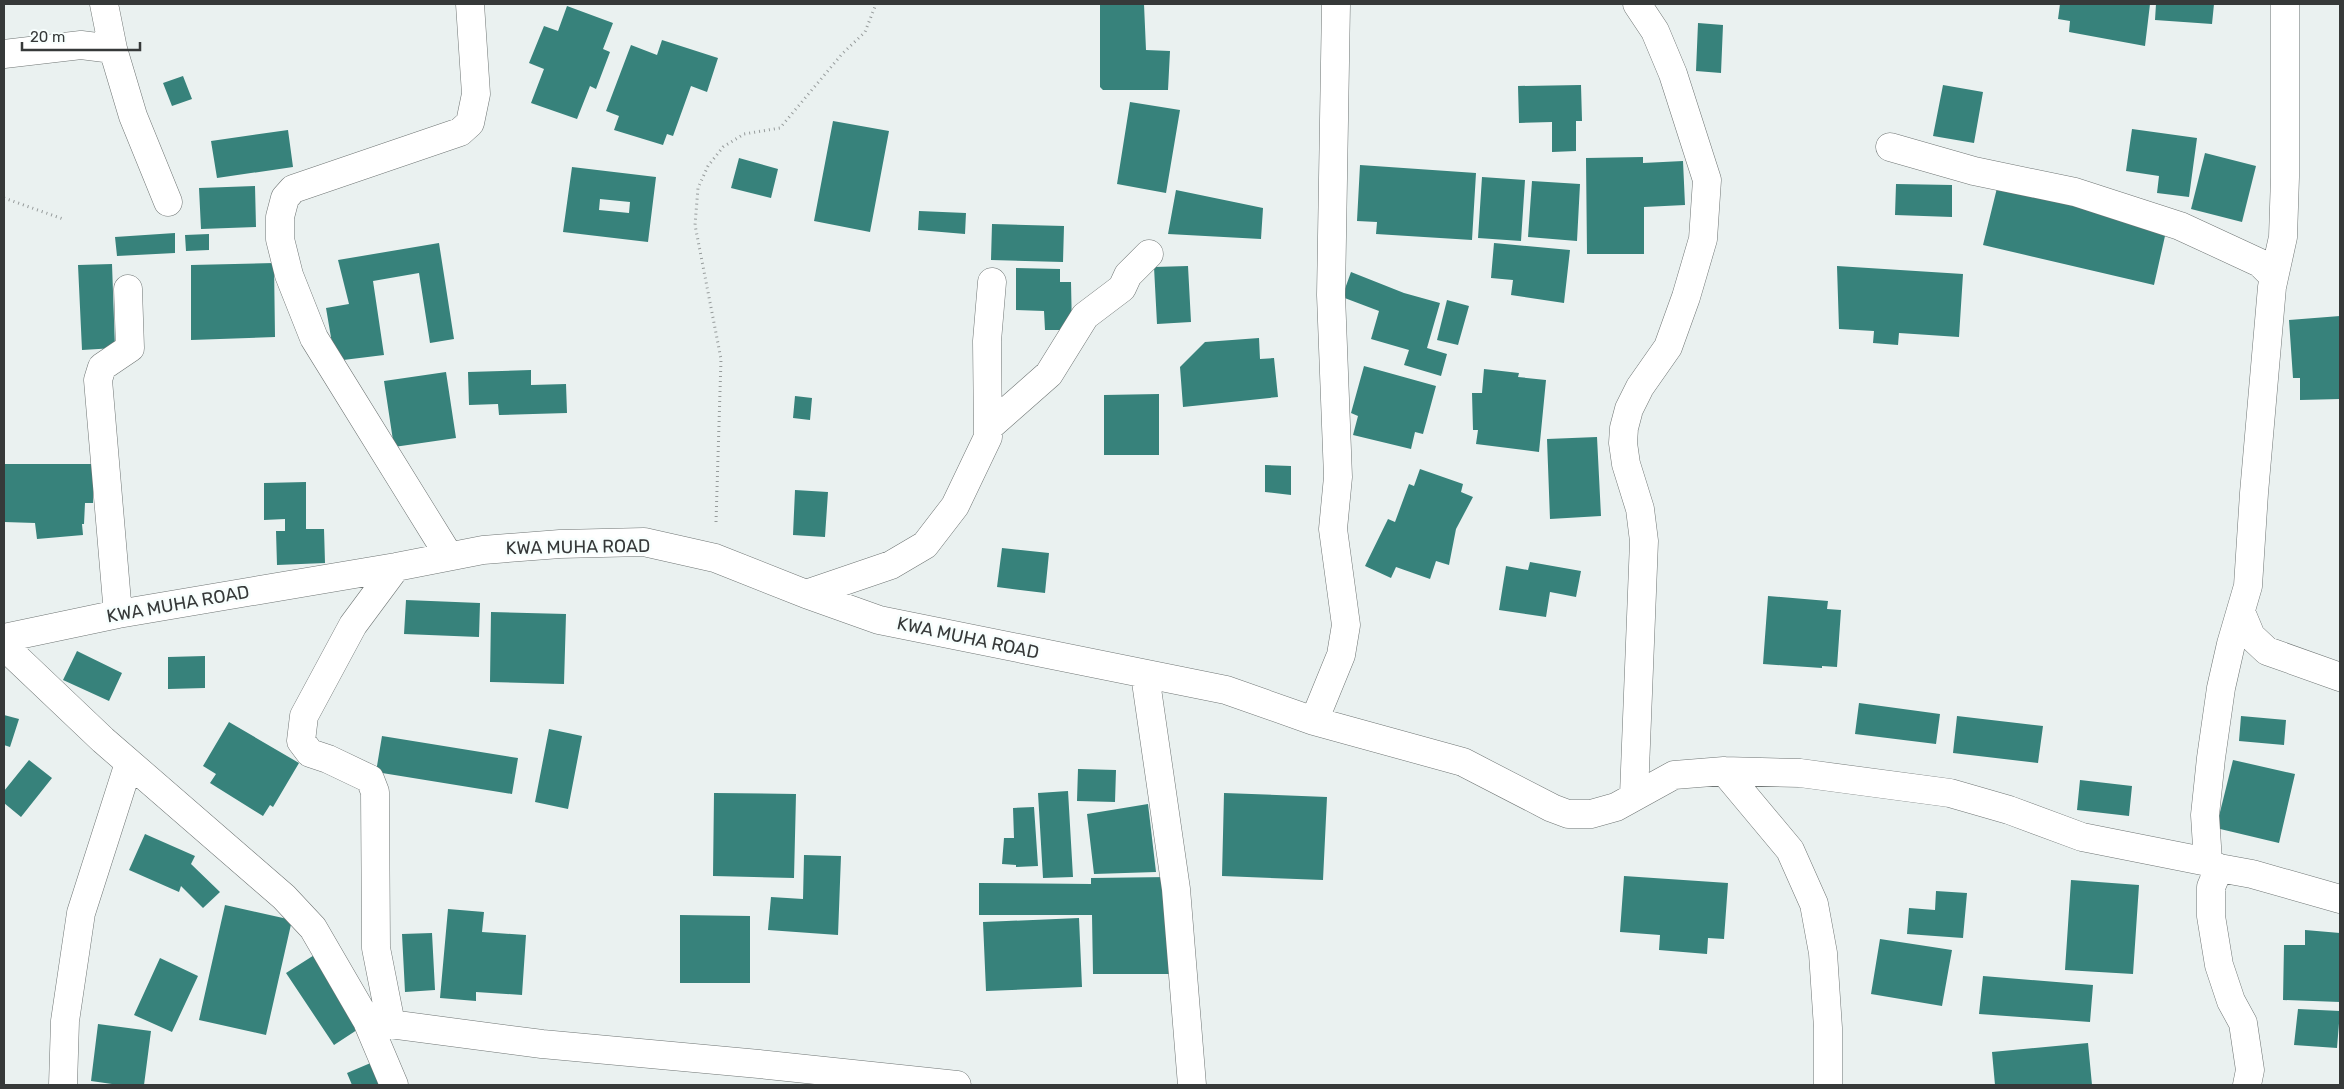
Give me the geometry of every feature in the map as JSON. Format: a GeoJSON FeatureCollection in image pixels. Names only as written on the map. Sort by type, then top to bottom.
{"type":"FeatureCollection","features":[{"type":"Feature","properties":{"kind":"street"},"geometry":{"type":"LineString","coordinates":[[104,4],[113,49],[133,116],[168,202]]}},
{"type":"Feature","properties":{"kind":"street"},"geometry":{"type":"LineString","coordinates":[[449,556],[314,338],[289,275],[280,239],[280,217],[285,198],[294,190],[460,132],[470,123],[476,94],[470,4]]}},
{"type":"Feature","properties":{"kind":"street"},"geometry":{"type":"LineString","coordinates":[[1314,721],[1341,655],[1346,625],[1333,529],[1338,477],[1331,295],[1336,4]]}},
{"type":"Feature","properties":{"kind":"street"},"geometry":{"type":"LineString","coordinates":[[1634,795],[1644,541],[1640,509],[1626,464],[1623,443],[1624,428],[1629,409],[1640,387],[1668,347],[1686,297],[1703,240],[1706,180],[1673,74],[1655,31],[1637,4]]}},
{"type":"Feature","properties":{"kind":"street"},"geometry":{"type":"LineString","coordinates":[[2246,1085],[2250,1070],[2243,1023],[2231,1001],[2219,965],[2212,916],[2213,865],[2205,816],[2219,697],[2231,644],[2248,586],[2254,493],[2274,277],[2283,237],[2285,4]]}},
{"type":"Feature","properties":{"kind":"street"},"geometry":{"type":"LineString","coordinates":[[4,54],[81,45],[113,49]]}},
{"type":"Feature","properties":{"kind":"street"},"geometry":{"type":"LineString","coordinates":[[1890,147],[1974,171],[2075,192],[2180,226],[2260,263],[2274,277]]}},
{"type":"Feature","properties":{"kind":"street"},"geometry":{"type":"LineString","coordinates":[[990,426],[1049,374],[1085,316],[1122,288],[1128,275],[1149,254]]}},
{"type":"Feature","properties":{"kind":"street"},"geometry":{"type":"LineString","coordinates":[[806,594],[891,565],[925,545],[955,506],[988,437],[990,426],[987,341],[992,282]]}},
{"type":"Feature","properties":{"kind":"street"},"geometry":{"type":"LineString","coordinates":[[118,614],[98,380],[102,367],[130,348],[128,289]]}},
{"type":"Feature","properties":{"kind":"street","name":"KWA MUHA ROAD"},"geometry":{"type":"LineString","coordinates":[[4,638],[118,614],[396,567],[483,550],[550,545],[644,542],[715,558],[879,620],[1144,675],[1226,690],[1314,721],[1463,762],[1552,808],[1568,814],[1590,814],[1616,807],[1634,795],[1674,775],[1724,771],[1800,773],[1950,793],[2009,810],[2082,837],[2252,874],[2340,899]]}},
{"type":"Feature","properties":{"kind":"street"},"geometry":{"type":"LineString","coordinates":[[394,1085],[379,1022],[376,948],[375,792],[370,779],[328,759],[310,753],[301,741],[304,716],[353,625],[396,567]]}},
{"type":"Feature","properties":{"kind":"street"},"geometry":{"type":"LineString","coordinates":[[2241,612],[2251,636],[2267,651],[2340,677]]}},
{"type":"Feature","properties":{"kind":"street"},"geometry":{"type":"LineString","coordinates":[[4,646],[41,684],[290,903],[313,928],[379,1022],[542,1044],[957,1085]]}},
{"type":"Feature","properties":{"kind":"street"},"geometry":{"type":"LineString","coordinates":[[1144,675],[1176,889],[1192,1085]]}},
{"type":"Feature","properties":{"kind":"street"},"geometry":{"type":"LineString","coordinates":[[63,1085],[65,1021],[81,913],[130,763]]}},
{"type":"Feature","properties":{"kind":"street"},"geometry":{"type":"LineString","coordinates":[[1724,771],[1790,850],[1814,904],[1823,953],[1828,1028],[1828,1085]]}},
{"type":"Feature","properties":{"kind":"path"},"geometry":{"type":"LineString","coordinates":[[715,558],[721,360],[695,224],[698,188],[708,166],[723,147],[744,134],[780,128],[842,54],[864,32],[876,4]]}},
{"type":"Feature","properties":{"kind":"path"},"geometry":{"type":"LineString","coordinates":[[4,198],[63,219]]}},
{"type":"Feature","properties":{"kind":"building"},"geometry":{"type":"Polygon","coordinates":[[[1100,4],[1144,4],[1146,50],[1170,51],[1168,90],[1103,90],[1100,87],[1100,4]]]}},
{"type":"Feature","properties":{"kind":"building"},"geometry":{"type":"Polygon","coordinates":[[[2060,4],[2150,4],[2145,46],[2069,32],[2070,21],[2058,19],[2060,4]]]}},
{"type":"Feature","properties":{"kind":"building"},"geometry":{"type":"Polygon","coordinates":[[[2156,4],[2214,4],[2212,24],[2155,20],[2156,4]]]}},
{"type":"Feature","properties":{"kind":"building"},"geometry":{"type":"Polygon","coordinates":[[[567,6],[613,23],[603,49],[610,52],[596,89],[590,86],[577,119],[531,103],[544,69],[529,63],[544,26],[558,31],[567,6]]]}},
{"type":"Feature","properties":{"kind":"building"},"geometry":{"type":"Polygon","coordinates":[[[1698,23],[1723,25],[1721,73],[1696,71],[1698,23]]]}},
{"type":"Feature","properties":{"kind":"building"},"geometry":{"type":"Polygon","coordinates":[[[662,40],[718,58],[707,92],[691,86],[673,136],[667,134],[663,145],[614,130],[619,116],[606,111],[631,45],[657,55],[662,40]]]}},
{"type":"Feature","properties":{"kind":"building"},"geometry":{"type":"Polygon","coordinates":[[[183,76],[192,99],[172,106],[163,83],[183,76]]]}},
{"type":"Feature","properties":{"kind":"building"},"geometry":{"type":"Polygon","coordinates":[[[1581,85],[1582,121],[1576,121],[1576,151],[1552,152],[1552,122],[1519,123],[1518,86],[1581,85]]]}},
{"type":"Feature","properties":{"kind":"building"},"geometry":{"type":"Polygon","coordinates":[[[1943,85],[1983,92],[1974,143],[1933,136],[1943,85]]]}},
{"type":"Feature","properties":{"kind":"building"},"geometry":{"type":"Polygon","coordinates":[[[1130,102],[1180,110],[1166,193],[1117,184],[1130,102]]]}},
{"type":"Feature","properties":{"kind":"building"},"geometry":{"type":"Polygon","coordinates":[[[833,121],[889,131],[870,232],[814,221],[833,121]]]}},
{"type":"Feature","properties":{"kind":"building"},"geometry":{"type":"Polygon","coordinates":[[[2132,129],[2197,138],[2189,197],[2157,193],[2159,176],[2126,171],[2132,129]]]}},
{"type":"Feature","properties":{"kind":"building"},"geometry":{"type":"Polygon","coordinates":[[[288,130],[293,167],[217,178],[211,141],[288,130]]]}},
{"type":"Feature","properties":{"kind":"building"},"geometry":{"type":"Polygon","coordinates":[[[2205,153],[2256,166],[2242,222],[2191,209],[2205,153]]]}},
{"type":"Feature","properties":{"kind":"building"},"geometry":{"type":"Polygon","coordinates":[[[1643,157],[1643,163],[1683,161],[1685,205],[1644,207],[1644,254],[1587,254],[1586,158],[1643,157]]]}},
{"type":"Feature","properties":{"kind":"building"},"geometry":{"type":"Polygon","coordinates":[[[739,158],[778,169],[771,198],[731,188],[739,158]]]}},
{"type":"Feature","properties":{"kind":"building"},"geometry":{"type":"Polygon","coordinates":[[[1360,165],[1476,173],[1472,240],[1376,234],[1377,222],[1357,221],[1360,165]]]}},
{"type":"Feature","properties":{"kind":"building"},"geometry":{"type":"Polygon","coordinates":[[[572,167],[656,177],[648,242],[563,232],[572,167]],[[600,199],[599,210],[629,213],[630,202],[600,199]]]}},
{"type":"Feature","properties":{"kind":"building"},"geometry":{"type":"Polygon","coordinates":[[[1482,177],[1525,180],[1521,241],[1478,238],[1482,177]]]}},
{"type":"Feature","properties":{"kind":"building"},"geometry":{"type":"Polygon","coordinates":[[[1532,181],[1580,184],[1577,241],[1528,237],[1532,181]]]}},
{"type":"Feature","properties":{"kind":"building"},"geometry":{"type":"Polygon","coordinates":[[[1896,184],[1952,185],[1952,217],[1895,215],[1896,184]]]}},
{"type":"Feature","properties":{"kind":"building"},"geometry":{"type":"Polygon","coordinates":[[[255,186],[256,227],[201,229],[199,188],[255,186]]]}},
{"type":"Feature","properties":{"kind":"building"},"geometry":{"type":"Polygon","coordinates":[[[1997,188],[2167,227],[2154,285],[1983,245],[1997,188]]]}},
{"type":"Feature","properties":{"kind":"building"},"geometry":{"type":"Polygon","coordinates":[[[1176,190],[1263,208],[1261,239],[1168,234],[1176,190]]]}},
{"type":"Feature","properties":{"kind":"building"},"geometry":{"type":"Polygon","coordinates":[[[919,211],[966,213],[965,234],[918,230],[919,211]]]}},
{"type":"Feature","properties":{"kind":"building"},"geometry":{"type":"Polygon","coordinates":[[[992,224],[1064,226],[1063,262],[991,260],[992,224]]]}},
{"type":"Feature","properties":{"kind":"building"},"geometry":{"type":"Polygon","coordinates":[[[175,233],[175,253],[117,256],[115,237],[175,233]]]}},
{"type":"Feature","properties":{"kind":"building"},"geometry":{"type":"Polygon","coordinates":[[[209,234],[209,250],[186,251],[185,235],[209,234]]]}},
{"type":"Feature","properties":{"kind":"building"},"geometry":{"type":"Polygon","coordinates":[[[439,243],[454,339],[430,343],[419,273],[373,281],[384,355],[335,361],[326,308],[349,304],[338,260],[439,243]]]}},
{"type":"Feature","properties":{"kind":"building"},"geometry":{"type":"Polygon","coordinates":[[[1494,243],[1570,250],[1564,303],[1511,295],[1513,280],[1491,278],[1494,243]]]}},
{"type":"Feature","properties":{"kind":"building"},"geometry":{"type":"Polygon","coordinates":[[[274,263],[275,337],[191,340],[191,265],[274,263]]]}},
{"type":"Feature","properties":{"kind":"building"},"geometry":{"type":"Polygon","coordinates":[[[112,264],[115,348],[82,350],[78,265],[112,264]]]}},
{"type":"Feature","properties":{"kind":"building"},"geometry":{"type":"Polygon","coordinates":[[[1188,266],[1191,322],[1157,324],[1154,267],[1188,266]]]}},
{"type":"Feature","properties":{"kind":"building"},"geometry":{"type":"Polygon","coordinates":[[[1837,266],[1963,274],[1959,337],[1899,333],[1898,345],[1873,343],[1874,331],[1839,329],[1837,266]]]}},
{"type":"Feature","properties":{"kind":"building"},"geometry":{"type":"Polygon","coordinates":[[[1016,268],[1060,269],[1060,282],[1071,282],[1072,330],[1045,330],[1044,311],[1016,310],[1016,268]]]}},
{"type":"Feature","properties":{"kind":"building"},"geometry":{"type":"Polygon","coordinates":[[[1351,272],[1404,293],[1440,303],[1427,348],[1447,354],[1441,376],[1404,365],[1409,350],[1371,339],[1379,311],[1342,297],[1351,272]]]}},
{"type":"Feature","properties":{"kind":"building"},"geometry":{"type":"Polygon","coordinates":[[[1447,300],[1469,306],[1458,345],[1437,340],[1447,300]]]}},
{"type":"Feature","properties":{"kind":"building"},"geometry":{"type":"Polygon","coordinates":[[[2340,316],[2340,399],[2300,400],[2300,378],[2293,378],[2289,320],[2340,316]]]}},
{"type":"Feature","properties":{"kind":"building"},"geometry":{"type":"Polygon","coordinates":[[[1259,338],[1260,359],[1274,358],[1278,397],[1183,407],[1180,367],[1205,342],[1259,338]]]}},
{"type":"Feature","properties":{"kind":"building"},"geometry":{"type":"Polygon","coordinates":[[[1364,366],[1436,386],[1423,434],[1415,432],[1411,449],[1353,435],[1358,416],[1351,413],[1364,366]]]}},
{"type":"Feature","properties":{"kind":"building"},"geometry":{"type":"Polygon","coordinates":[[[1484,369],[1519,373],[1518,377],[1546,380],[1539,452],[1476,444],[1478,430],[1473,430],[1472,393],[1482,393],[1484,369]]]}},
{"type":"Feature","properties":{"kind":"building"},"geometry":{"type":"Polygon","coordinates":[[[531,370],[531,385],[566,384],[567,413],[499,415],[498,404],[469,405],[468,372],[531,370]]]}},
{"type":"Feature","properties":{"kind":"building"},"geometry":{"type":"Polygon","coordinates":[[[446,372],[456,438],[394,447],[384,381],[446,372]]]}},
{"type":"Feature","properties":{"kind":"building"},"geometry":{"type":"Polygon","coordinates":[[[1159,394],[1159,455],[1104,455],[1104,395],[1159,394]]]}},
{"type":"Feature","properties":{"kind":"building"},"geometry":{"type":"Polygon","coordinates":[[[795,396],[812,398],[810,420],[793,418],[795,396]]]}},
{"type":"Feature","properties":{"kind":"building"},"geometry":{"type":"Polygon","coordinates":[[[1597,437],[1601,516],[1550,519],[1547,439],[1597,437]]]}},
{"type":"Feature","properties":{"kind":"building"},"geometry":{"type":"Polygon","coordinates":[[[4,464],[93,464],[93,503],[85,503],[84,524],[82,524],[83,535],[37,539],[35,523],[4,522],[4,464]]]}},
{"type":"Feature","properties":{"kind":"building"},"geometry":{"type":"Polygon","coordinates":[[[1265,465],[1291,466],[1291,495],[1265,492],[1265,465]]]}},
{"type":"Feature","properties":{"kind":"building"},"geometry":{"type":"Polygon","coordinates":[[[1420,469],[1463,484],[1461,492],[1473,497],[1456,529],[1449,565],[1436,561],[1430,579],[1396,567],[1391,578],[1365,566],[1388,519],[1395,522],[1409,484],[1414,486],[1420,469]]]}},
{"type":"Feature","properties":{"kind":"building"},"geometry":{"type":"Polygon","coordinates":[[[306,482],[306,529],[324,529],[325,563],[277,565],[276,531],[285,531],[285,519],[264,520],[264,483],[306,482]]]}},
{"type":"Feature","properties":{"kind":"building"},"geometry":{"type":"Polygon","coordinates":[[[795,490],[828,492],[825,537],[793,535],[795,490]]]}},
{"type":"Feature","properties":{"kind":"building"},"geometry":{"type":"Polygon","coordinates":[[[1002,548],[1049,553],[1045,593],[997,587],[1002,548]]]}},
{"type":"Feature","properties":{"kind":"building"},"geometry":{"type":"Polygon","coordinates":[[[1530,562],[1581,571],[1576,597],[1550,592],[1546,617],[1499,610],[1506,566],[1528,570],[1530,562]]]}},
{"type":"Feature","properties":{"kind":"building"},"geometry":{"type":"Polygon","coordinates":[[[1768,596],[1828,601],[1827,609],[1841,610],[1837,667],[1822,666],[1822,668],[1763,664],[1768,596]]]}},
{"type":"Feature","properties":{"kind":"building"},"geometry":{"type":"Polygon","coordinates":[[[406,600],[480,603],[479,637],[404,634],[406,600]]]}},
{"type":"Feature","properties":{"kind":"building"},"geometry":{"type":"Polygon","coordinates":[[[491,612],[566,614],[564,684],[490,682],[491,612]]]}},
{"type":"Feature","properties":{"kind":"building"},"geometry":{"type":"Polygon","coordinates":[[[77,651],[122,673],[109,701],[63,680],[77,651]]]}},
{"type":"Feature","properties":{"kind":"building"},"geometry":{"type":"Polygon","coordinates":[[[205,656],[205,688],[168,689],[168,657],[205,656]]]}},
{"type":"Feature","properties":{"kind":"building"},"geometry":{"type":"Polygon","coordinates":[[[1859,703],[1940,714],[1936,744],[1855,734],[1859,703]]]}},
{"type":"Feature","properties":{"kind":"building"},"geometry":{"type":"Polygon","coordinates":[[[4,715],[19,719],[10,747],[4,745],[4,715]]]}},
{"type":"Feature","properties":{"kind":"building"},"geometry":{"type":"Polygon","coordinates":[[[1957,716],[2043,726],[2038,763],[1953,753],[1957,716]]]}},
{"type":"Feature","properties":{"kind":"building"},"geometry":{"type":"Polygon","coordinates":[[[2241,716],[2286,720],[2284,745],[2239,741],[2241,716]]]}},
{"type":"Feature","properties":{"kind":"building"},"geometry":{"type":"Polygon","coordinates":[[[229,722],[299,763],[273,807],[270,805],[263,816],[210,783],[216,774],[203,766],[229,722]]]}},
{"type":"Feature","properties":{"kind":"building"},"geometry":{"type":"Polygon","coordinates":[[[549,729],[582,736],[568,809],[535,802],[549,729]]]}},
{"type":"Feature","properties":{"kind":"building"},"geometry":{"type":"Polygon","coordinates":[[[382,736],[518,758],[512,794],[376,772],[382,736]]]}},
{"type":"Feature","properties":{"kind":"building"},"geometry":{"type":"Polygon","coordinates":[[[29,760],[52,778],[21,817],[4,803],[4,791],[29,760]]]}},
{"type":"Feature","properties":{"kind":"building"},"geometry":{"type":"Polygon","coordinates":[[[2233,760],[2295,774],[2279,843],[2216,828],[2233,760]]]}},
{"type":"Feature","properties":{"kind":"building"},"geometry":{"type":"Polygon","coordinates":[[[1078,769],[1116,770],[1115,802],[1077,801],[1078,769]]]}},
{"type":"Feature","properties":{"kind":"building"},"geometry":{"type":"Polygon","coordinates":[[[2080,780],[2132,786],[2129,816],[2077,810],[2080,780]]]}},
{"type":"Feature","properties":{"kind":"building"},"geometry":{"type":"Polygon","coordinates":[[[1068,791],[1073,877],[1043,878],[1038,793],[1068,791]]]}},
{"type":"Feature","properties":{"kind":"building"},"geometry":{"type":"Polygon","coordinates":[[[714,793],[796,794],[794,878],[713,876],[714,793]]]}},
{"type":"Feature","properties":{"kind":"building"},"geometry":{"type":"Polygon","coordinates":[[[1224,793],[1327,797],[1323,880],[1222,876],[1224,793]]]}},
{"type":"Feature","properties":{"kind":"building"},"geometry":{"type":"Polygon","coordinates":[[[1148,804],[1156,872],[1094,874],[1087,814],[1148,804]]]}},
{"type":"Feature","properties":{"kind":"building"},"geometry":{"type":"Polygon","coordinates":[[[1034,807],[1038,866],[1016,867],[1016,865],[1002,864],[1004,838],[1014,838],[1013,808],[1034,807]]]}},
{"type":"Feature","properties":{"kind":"building"},"geometry":{"type":"Polygon","coordinates":[[[145,834],[195,856],[191,864],[220,892],[203,908],[181,886],[179,892],[129,870],[145,834]]]}},
{"type":"Feature","properties":{"kind":"building"},"geometry":{"type":"Polygon","coordinates":[[[804,855],[841,856],[838,935],[768,930],[771,897],[803,899],[804,855]]]}},
{"type":"Feature","properties":{"kind":"building"},"geometry":{"type":"Polygon","coordinates":[[[1624,876],[1728,883],[1724,939],[1708,938],[1707,954],[1659,950],[1660,935],[1620,932],[1624,876]]]}},
{"type":"Feature","properties":{"kind":"building"},"geometry":{"type":"Polygon","coordinates":[[[1169,877],[1169,974],[1093,974],[1092,915],[979,915],[979,883],[1091,884],[1091,878],[1169,877]]]}},
{"type":"Feature","properties":{"kind":"building"},"geometry":{"type":"Polygon","coordinates":[[[2071,880],[2139,885],[2133,974],[2065,970],[2071,880]]]}},
{"type":"Feature","properties":{"kind":"building"},"geometry":{"type":"Polygon","coordinates":[[[1936,891],[1967,893],[1963,938],[1907,934],[1909,908],[1935,910],[1936,891]]]}},
{"type":"Feature","properties":{"kind":"building"},"geometry":{"type":"Polygon","coordinates":[[[225,905],[292,920],[266,1035],[199,1020],[225,905]]]}},
{"type":"Feature","properties":{"kind":"building"},"geometry":{"type":"Polygon","coordinates":[[[448,909],[484,912],[482,932],[526,935],[522,995],[476,992],[476,1001],[440,998],[448,909]]]}},
{"type":"Feature","properties":{"kind":"building"},"geometry":{"type":"Polygon","coordinates":[[[680,915],[750,916],[750,983],[680,983],[680,915]]]}},
{"type":"Feature","properties":{"kind":"building"},"geometry":{"type":"Polygon","coordinates":[[[1079,918],[1082,987],[986,991],[983,922],[1079,918]]]}},
{"type":"Feature","properties":{"kind":"building"},"geometry":{"type":"Polygon","coordinates":[[[2305,930],[2340,933],[2340,1002],[2283,1000],[2284,945],[2305,945],[2305,930]]]}},
{"type":"Feature","properties":{"kind":"building"},"geometry":{"type":"Polygon","coordinates":[[[432,933],[435,990],[405,992],[402,934],[432,933]]]}},
{"type":"Feature","properties":{"kind":"building"},"geometry":{"type":"Polygon","coordinates":[[[1880,939],[1952,950],[1942,1006],[1871,994],[1880,939]]]}},
{"type":"Feature","properties":{"kind":"building"},"geometry":{"type":"Polygon","coordinates":[[[319,952],[363,1026],[334,1045],[286,973],[319,952]]]}},
{"type":"Feature","properties":{"kind":"building"},"geometry":{"type":"Polygon","coordinates":[[[160,958],[198,976],[172,1032],[134,1015],[160,958]]]}},
{"type":"Feature","properties":{"kind":"building"},"geometry":{"type":"Polygon","coordinates":[[[1983,976],[2093,985],[2090,1022],[1979,1014],[1983,976]]]}},
{"type":"Feature","properties":{"kind":"building"},"geometry":{"type":"Polygon","coordinates":[[[2298,1009],[2340,1011],[2337,1048],[2294,1045],[2298,1009]]]}},
{"type":"Feature","properties":{"kind":"building"},"geometry":{"type":"Polygon","coordinates":[[[98,1024],[151,1031],[144,1085],[119,1085],[91,1081],[98,1024]]]}},
{"type":"Feature","properties":{"kind":"building"},"geometry":{"type":"Polygon","coordinates":[[[2088,1043],[2092,1085],[1995,1085],[1992,1052],[2088,1043]]]}},
{"type":"Feature","properties":{"kind":"building"},"geometry":{"type":"Polygon","coordinates":[[[380,1059],[390,1085],[352,1085],[347,1073],[380,1059]]]}}]}
